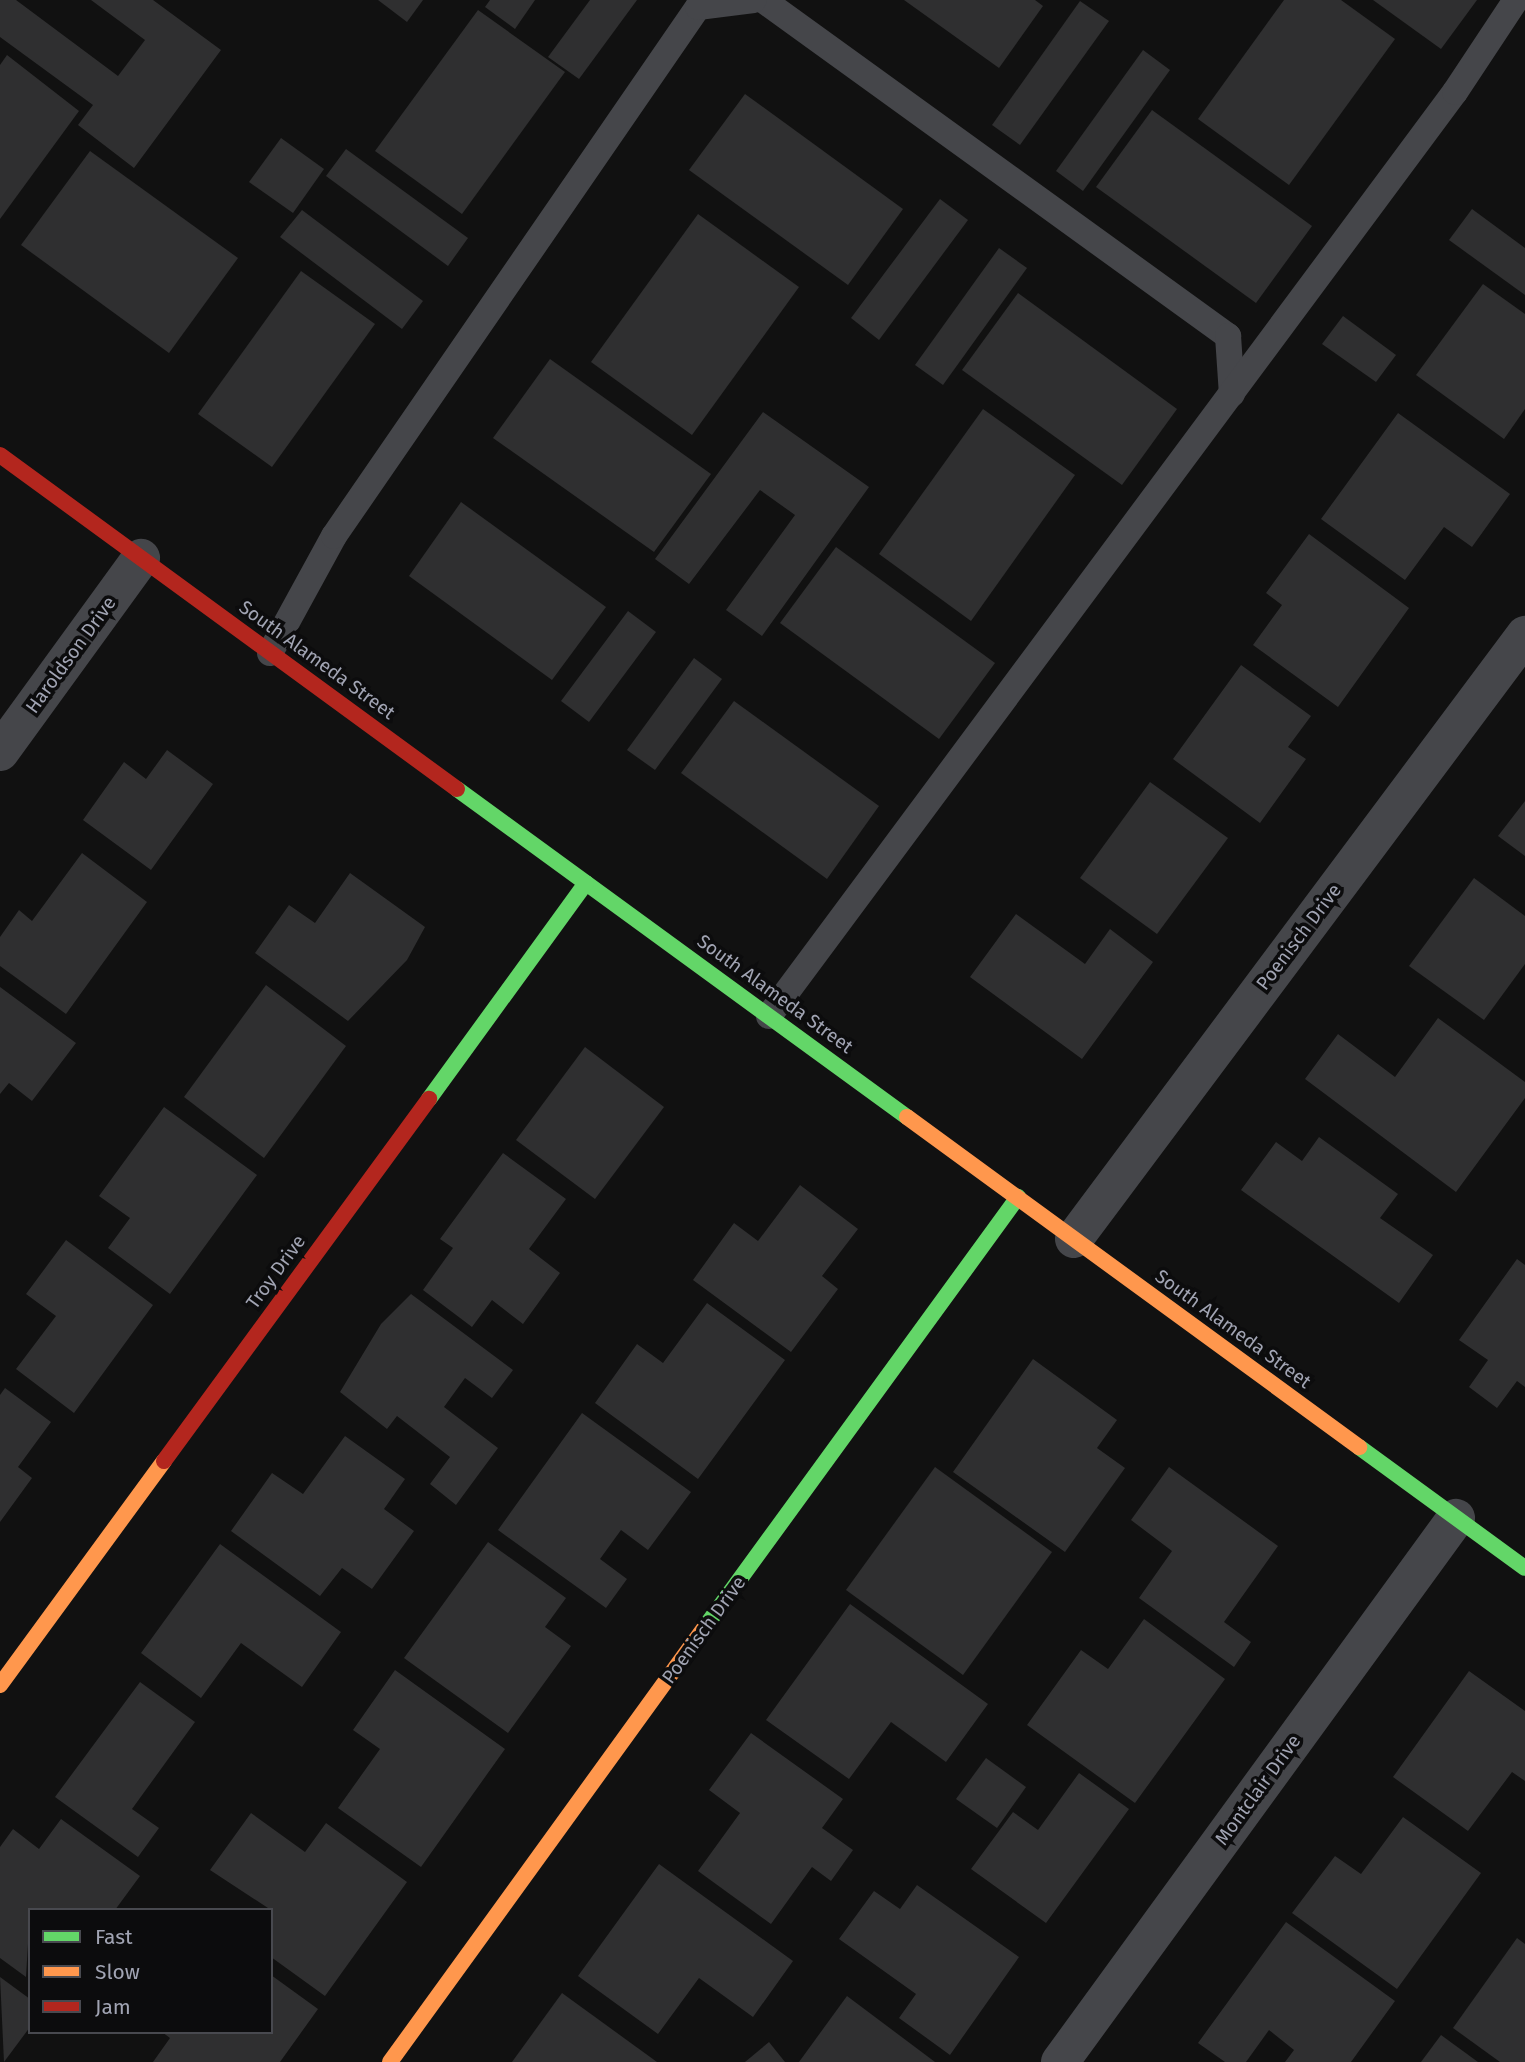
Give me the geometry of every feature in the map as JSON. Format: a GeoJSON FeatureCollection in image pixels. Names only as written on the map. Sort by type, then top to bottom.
{"type":"FeatureCollection","features":[{"type":"Feature","properties":{"kind":"street","name":"South Alameda Street"},"geometry":{"type":"LineString","coordinates":[[0,455],[1525,1568]]}},
{"type":"Feature","properties":{"kind":"street","name":"Haroldson Drive"},"geometry":{"type":"LineString","coordinates":[[0,752],[141,558]]}},
{"type":"Feature","properties":{"kind":"street","name":"Poenisch Drive"},"geometry":{"type":"LineString","coordinates":[[1074,1239],[1525,635]]}},
{"type":"Feature","properties":{"kind":"street","name":"Troy Drive"},"geometry":{"type":"LineString","coordinates":[[0,1685],[586,883]]}},
{"type":"Feature","properties":{"kind":"street","name":"Poenisch Drive"},"geometry":{"type":"LineString","coordinates":[[390,2062],[1018,1197]]}},
{"type":"Feature","properties":{"kind":"street","name":"Montclair Drive"},"geometry":{"type":"LineString","coordinates":[[1060,2062],[1456,1518]]}},
{"type":"Feature","properties":{"kind":"lane"},"geometry":{"type":"LineString","coordinates":[[270,653],[334,536],[698,7],[754,0]]}},
{"type":"Feature","properties":{"kind":"lane"},"geometry":{"type":"LineString","coordinates":[[763,0],[1228,336],[1232,394]]}},
{"type":"Feature","properties":{"kind":"lane"},"geometry":{"type":"LineString","coordinates":[[769,1016],[1232,394],[1516,0]]}},
{"type":"Feature","properties":{"kind":"building"},"geometry":{"type":"Polygon","coordinates":[[[0,0],[16,0],[118,76],[145,40],[91,0],[153,0],[221,50],[134,168],[78,125],[93,105],[0,37],[0,0]]]}},
{"type":"Feature","properties":{"kind":"building"},"geometry":{"type":"Polygon","coordinates":[[[378,0],[423,0],[407,22],[378,0]]]}},
{"type":"Feature","properties":{"kind":"building"},"geometry":{"type":"Polygon","coordinates":[[[490,0],[535,0],[515,29],[485,7],[490,0]]]}},
{"type":"Feature","properties":{"kind":"building"},"geometry":{"type":"Polygon","coordinates":[[[590,0],[637,0],[579,79],[548,57],[590,0]]]}},
{"type":"Feature","properties":{"kind":"building"},"geometry":{"type":"Polygon","coordinates":[[[904,0],[1035,0],[1043,6],[999,68],[904,0]]]}},
{"type":"Feature","properties":{"kind":"building"},"geometry":{"type":"Polygon","coordinates":[[[1284,0],[1341,0],[1395,39],[1289,185],[1198,119],[1284,0]]]}},
{"type":"Feature","properties":{"kind":"building"},"geometry":{"type":"Polygon","coordinates":[[[1373,0],[1477,0],[1441,49],[1373,0]]]}},
{"type":"Feature","properties":{"kind":"building"},"geometry":{"type":"Polygon","coordinates":[[[1080,1],[1109,21],[1020,145],[992,125],[1080,1]]]}},
{"type":"Feature","properties":{"kind":"building"},"geometry":{"type":"Polygon","coordinates":[[[478,10],[565,72],[462,214],[375,151],[478,10]]]}},
{"type":"Feature","properties":{"kind":"building"},"geometry":{"type":"Polygon","coordinates":[[[1143,50],[1170,70],[1083,191],[1056,171],[1143,50]]]}},
{"type":"Feature","properties":{"kind":"building"},"geometry":{"type":"Polygon","coordinates":[[[7,55],[79,111],[0,219],[0,65],[7,55]]]}},
{"type":"Feature","properties":{"kind":"building"},"geometry":{"type":"Polygon","coordinates":[[[745,94],[903,209],[848,285],[689,170],[745,94]]]}},
{"type":"Feature","properties":{"kind":"building"},"geometry":{"type":"Polygon","coordinates":[[[1152,110],[1312,226],[1256,303],[1096,187],[1152,110]]]}},
{"type":"Feature","properties":{"kind":"building"},"geometry":{"type":"Polygon","coordinates":[[[281,138],[324,169],[293,213],[249,182],[281,138]]]}},
{"type":"Feature","properties":{"kind":"building"},"geometry":{"type":"Polygon","coordinates":[[[346,149],[468,238],[448,266],[326,176],[346,149]]]}},
{"type":"Feature","properties":{"kind":"building"},"geometry":{"type":"Polygon","coordinates":[[[90,151],[238,258],[169,353],[21,245],[90,151]]]}},
{"type":"Feature","properties":{"kind":"building"},"geometry":{"type":"Polygon","coordinates":[[[940,199],[968,220],[879,340],[851,318],[940,199]]]}},
{"type":"Feature","properties":{"kind":"building"},"geometry":{"type":"Polygon","coordinates":[[[1472,209],[1525,248],[1525,295],[1449,240],[1472,209]]]}},
{"type":"Feature","properties":{"kind":"building"},"geometry":{"type":"Polygon","coordinates":[[[302,210],[423,301],[402,329],[280,237],[302,210]]]}},
{"type":"Feature","properties":{"kind":"building"},"geometry":{"type":"Polygon","coordinates":[[[698,214],[799,287],[692,435],[591,362],[698,214]]]}},
{"type":"Feature","properties":{"kind":"building"},"geometry":{"type":"Polygon","coordinates":[[[999,248],[1027,268],[943,385],[915,365],[999,248]]]}},
{"type":"Feature","properties":{"kind":"building"},"geometry":{"type":"Polygon","coordinates":[[[301,271],[375,324],[272,467],[198,414],[301,271]]]}},
{"type":"Feature","properties":{"kind":"building"},"geometry":{"type":"Polygon","coordinates":[[[1483,284],[1525,314],[1525,409],[1504,439],[1416,375],[1483,284]]]}},
{"type":"Feature","properties":{"kind":"building"},"geometry":{"type":"Polygon","coordinates":[[[1018,293],[1177,409],[1122,485],[962,370],[1018,293]]]}},
{"type":"Feature","properties":{"kind":"building"},"geometry":{"type":"Polygon","coordinates":[[[1343,316],[1396,355],[1376,382],[1322,344],[1343,316]]]}},
{"type":"Feature","properties":{"kind":"building"},"geometry":{"type":"Polygon","coordinates":[[[550,359],[711,474],[654,552],[493,438],[550,359]]]}},
{"type":"Feature","properties":{"kind":"building"},"geometry":{"type":"Polygon","coordinates":[[[983,409],[1075,475],[971,621],[879,554],[983,409]]]}},
{"type":"Feature","properties":{"kind":"building"},"geometry":{"type":"Polygon","coordinates":[[[763,412],[869,487],[762,636],[726,610],[795,515],[760,490],[689,584],[655,559],[763,412]]]}},
{"type":"Feature","properties":{"kind":"building"},"geometry":{"type":"Polygon","coordinates":[[[1398,413],[1510,494],[1472,547],[1444,527],[1405,580],[1321,519],[1398,413]]]}},
{"type":"Feature","properties":{"kind":"building"},"geometry":{"type":"Polygon","coordinates":[[[461,502],[606,607],[552,680],[409,576],[461,502]]]}},
{"type":"Feature","properties":{"kind":"building"},"geometry":{"type":"Polygon","coordinates":[[[1309,534],[1409,608],[1338,707],[1253,645],[1282,605],[1266,593],[1309,534]]]}},
{"type":"Feature","properties":{"kind":"building"},"geometry":{"type":"Polygon","coordinates":[[[836,547],[995,663],[939,739],[780,623],[836,547]]]}},
{"type":"Feature","properties":{"kind":"building"},"geometry":{"type":"Polygon","coordinates":[[[628,611],[656,632],[589,722],[561,701],[628,611]]]}},
{"type":"Feature","properties":{"kind":"building"},"geometry":{"type":"Polygon","coordinates":[[[694,658],[722,679],[655,770],[627,750],[694,658]]]}},
{"type":"Feature","properties":{"kind":"building"},"geometry":{"type":"Polygon","coordinates":[[[1241,665],[1311,716],[1288,747],[1306,759],[1260,823],[1173,759],[1241,665]]]}},
{"type":"Feature","properties":{"kind":"building"},"geometry":{"type":"Polygon","coordinates":[[[734,701],[879,806],[827,879],[681,773],[734,701]]]}},
{"type":"Feature","properties":{"kind":"building"},"geometry":{"type":"Polygon","coordinates":[[[167,750],[213,784],[151,870],[83,820],[124,762],[146,779],[167,750]]]}},
{"type":"Feature","properties":{"kind":"building"},"geometry":{"type":"Polygon","coordinates":[[[1150,782],[1228,838],[1157,934],[1080,878],[1150,782]]]}},
{"type":"Feature","properties":{"kind":"building"},"geometry":{"type":"Polygon","coordinates":[[[1525,801],[1525,856],[1498,836],[1525,801]]]}},
{"type":"Feature","properties":{"kind":"building"},"geometry":{"type":"Polygon","coordinates":[[[82,853],[147,902],[66,1014],[0,966],[0,937],[19,910],[32,921],[82,853]]]}},
{"type":"Feature","properties":{"kind":"building"},"geometry":{"type":"Polygon","coordinates":[[[350,873],[425,927],[407,960],[348,1021],[255,953],[289,905],[315,923],[350,873]]]}},
{"type":"Feature","properties":{"kind":"building"},"geometry":{"type":"Polygon","coordinates":[[[1474,878],[1525,916],[1525,964],[1484,1020],[1409,966],[1474,878]]]}},
{"type":"Feature","properties":{"kind":"building"},"geometry":{"type":"Polygon","coordinates":[[[1016,914],[1085,964],[1110,929],[1153,962],[1082,1059],[970,977],[1016,914]]]}},
{"type":"Feature","properties":{"kind":"building"},"geometry":{"type":"Polygon","coordinates":[[[266,985],[346,1046],[264,1158],[184,1097],[266,985]]]}},
{"type":"Feature","properties":{"kind":"building"},"geometry":{"type":"Polygon","coordinates":[[[0,987],[76,1043],[32,1101],[9,1083],[0,1094],[0,987]]]}},
{"type":"Feature","properties":{"kind":"building"},"geometry":{"type":"Polygon","coordinates":[[[1438,1018],[1525,1082],[1525,1098],[1456,1192],[1305,1079],[1338,1034],[1395,1077],[1438,1018]]]}},
{"type":"Feature","properties":{"kind":"building"},"geometry":{"type":"Polygon","coordinates":[[[585,1047],[664,1107],[595,1199],[516,1140],[585,1047]]]}},
{"type":"Feature","properties":{"kind":"building"},"geometry":{"type":"Polygon","coordinates":[[[164,1107],[257,1175],[170,1294],[108,1248],[130,1218],[99,1196],[164,1107]]]}},
{"type":"Feature","properties":{"kind":"building"},"geometry":{"type":"Polygon","coordinates":[[[1319,1137],[1398,1194],[1380,1218],[1433,1255],[1399,1303],[1241,1190],[1276,1142],[1302,1161],[1319,1137]]]}},
{"type":"Feature","properties":{"kind":"building"},"geometry":{"type":"Polygon","coordinates":[[[503,1153],[566,1199],[529,1249],[560,1273],[523,1324],[492,1300],[472,1327],[423,1290],[453,1248],[440,1239],[503,1153]]]}},
{"type":"Feature","properties":{"kind":"building"},"geometry":{"type":"Polygon","coordinates":[[[800,1185],[858,1229],[822,1276],[838,1289],[791,1352],[693,1280],[734,1223],[758,1241],[800,1185]]]}},
{"type":"Feature","properties":{"kind":"building"},"geometry":{"type":"Polygon","coordinates":[[[66,1240],[153,1305],[74,1413],[16,1369],[56,1316],[26,1294],[66,1240]]]}},
{"type":"Feature","properties":{"kind":"building"},"geometry":{"type":"Polygon","coordinates":[[[1517,1259],[1525,1265],[1525,1387],[1517,1381],[1497,1408],[1469,1387],[1488,1360],[1459,1340],[1517,1259]]]}},
{"type":"Feature","properties":{"kind":"building"},"geometry":{"type":"Polygon","coordinates":[[[411,1294],[513,1370],[492,1398],[465,1378],[444,1407],[498,1448],[456,1505],[430,1484],[450,1457],[397,1416],[387,1429],[340,1392],[381,1324],[411,1294]]]}},
{"type":"Feature","properties":{"kind":"building"},"geometry":{"type":"Polygon","coordinates":[[[707,1303],[785,1360],[698,1479],[595,1403],[637,1344],[663,1363],[707,1303]]]}},
{"type":"Feature","properties":{"kind":"building"},"geometry":{"type":"Polygon","coordinates":[[[1033,1359],[1117,1420],[1097,1448],[1125,1468],[1065,1552],[953,1472],[1033,1359]]]}},
{"type":"Feature","properties":{"kind":"building"},"geometry":{"type":"Polygon","coordinates":[[[5,1388],[51,1422],[18,1467],[32,1478],[0,1522],[0,1395],[5,1388]]]}},
{"type":"Feature","properties":{"kind":"building"},"geometry":{"type":"Polygon","coordinates":[[[582,1413],[691,1492],[648,1550],[621,1530],[600,1559],[627,1579],[606,1608],[498,1530],[582,1413]]]}},
{"type":"Feature","properties":{"kind":"building"},"geometry":{"type":"Polygon","coordinates":[[[345,1436],[405,1479],[384,1509],[414,1531],[372,1589],[342,1568],[320,1596],[231,1531],[272,1473],[303,1494],[345,1436]]]}},
{"type":"Feature","properties":{"kind":"building"},"geometry":{"type":"Polygon","coordinates":[[[935,1467],[1052,1552],[963,1675],[846,1590],[935,1467]]]}},
{"type":"Feature","properties":{"kind":"building"},"geometry":{"type":"Polygon","coordinates":[[[1169,1467],[1278,1546],[1224,1622],[1251,1642],[1234,1667],[1139,1598],[1172,1551],[1131,1520],[1169,1467]]]}},
{"type":"Feature","properties":{"kind":"building"},"geometry":{"type":"Polygon","coordinates":[[[488,1542],[566,1598],[545,1627],[571,1646],[508,1733],[404,1658],[488,1542]]]}},
{"type":"Feature","properties":{"kind":"building"},"geometry":{"type":"Polygon","coordinates":[[[220,1544],[341,1632],[302,1687],[241,1643],[201,1698],[141,1653],[220,1544]]]}},
{"type":"Feature","properties":{"kind":"building"},"geometry":{"type":"Polygon","coordinates":[[[850,1604],[988,1704],[946,1762],[891,1722],[849,1779],[766,1720],[850,1604]]]}},
{"type":"Feature","properties":{"kind":"building"},"geometry":{"type":"Polygon","coordinates":[[[1144,1619],[1225,1679],[1135,1803],[1027,1725],[1081,1650],[1108,1669],[1144,1619]]]}},
{"type":"Feature","properties":{"kind":"building"},"geometry":{"type":"Polygon","coordinates":[[[395,1670],[505,1749],[421,1867],[338,1808],[380,1749],[353,1730],[395,1670]]]}},
{"type":"Feature","properties":{"kind":"building"},"geometry":{"type":"Polygon","coordinates":[[[1469,1671],[1525,1711],[1525,1781],[1512,1772],[1468,1831],[1393,1777],[1469,1671]]]}},
{"type":"Feature","properties":{"kind":"building"},"geometry":{"type":"Polygon","coordinates":[[[140,1682],[195,1722],[132,1809],[159,1828],[138,1857],[55,1797],[140,1682]]]}},
{"type":"Feature","properties":{"kind":"building"},"geometry":{"type":"Polygon","coordinates":[[[751,1733],[843,1799],[822,1828],[853,1850],[831,1881],[812,1867],[771,1924],[698,1871],[740,1813],[709,1790],[751,1733]]]}},
{"type":"Feature","properties":{"kind":"building"},"geometry":{"type":"Polygon","coordinates":[[[986,1758],[1026,1787],[997,1828],[956,1799],[986,1758]]]}},
{"type":"Feature","properties":{"kind":"building"},"geometry":{"type":"Polygon","coordinates":[[[1079,1773],[1129,1809],[1046,1923],[971,1869],[1013,1812],[1038,1830],[1079,1773]]]}},
{"type":"Feature","properties":{"kind":"building"},"geometry":{"type":"Polygon","coordinates":[[[251,1813],[305,1852],[326,1823],[407,1882],[325,1996],[273,1958],[273,1908],[268,1908],[210,1870],[251,1813]]]}},
{"type":"Feature","properties":{"kind":"building"},"geometry":{"type":"Polygon","coordinates":[[[1403,1817],[1481,1873],[1397,1989],[1292,1913],[1335,1856],[1361,1874],[1403,1817]]]}},
{"type":"Feature","properties":{"kind":"building"},"geometry":{"type":"Polygon","coordinates":[[[61,1819],[140,1876],[116,1908],[28,1908],[26,1977],[0,1958],[0,1847],[13,1829],[39,1849],[61,1819]]]}},
{"type":"Feature","properties":{"kind":"building"},"geometry":{"type":"Polygon","coordinates":[[[659,1864],[793,1961],[753,2017],[699,1978],[658,2034],[578,1976],[659,1864]]]}},
{"type":"Feature","properties":{"kind":"building"},"geometry":{"type":"Polygon","coordinates":[[[917,1885],[1019,1957],[950,2055],[899,2018],[916,1994],[839,1939],[874,1891],[900,1909],[917,1885]]]}},
{"type":"Feature","properties":{"kind":"building"},"geometry":{"type":"Polygon","coordinates":[[[1286,1922],[1395,2001],[1351,2062],[1285,2062],[1294,2050],[1269,2030],[1246,2062],[1225,2062],[1198,2043],[1286,1922]]]}},
{"type":"Feature","properties":{"kind":"building"},"geometry":{"type":"Polygon","coordinates":[[[1517,1938],[1525,1944],[1525,2062],[1500,2062],[1453,2028],[1517,1938]]]}},
{"type":"Feature","properties":{"kind":"building"},"geometry":{"type":"Polygon","coordinates":[[[273,1976],[318,2009],[280,2062],[153,2062],[170,2038],[165,2034],[273,2034],[273,1976]]]}},
{"type":"Feature","properties":{"kind":"building"},"geometry":{"type":"Polygon","coordinates":[[[0,1977],[28,1998],[28,2030],[4,2062],[0,1977]]]}},
{"type":"Feature","properties":{"kind":"building"},"geometry":{"type":"Polygon","coordinates":[[[562,1993],[657,2062],[512,2062],[562,1993]]]}},
{"type":"Feature","properties":{"kind":"building"},"geometry":{"type":"Polygon","coordinates":[[[847,1996],[935,2062],[799,2062],[847,1996]]]}},
{"type":"Feature","properties":{"kind":"building"},"geometry":{"type":"Polygon","coordinates":[[[1441,2035],[1478,2062],[1421,2062],[1441,2035]]]}},
{"type":"Feature","properties":{"kind":"building"},"geometry":{"type":"Polygon","coordinates":[[[769,2042],[785,2062],[745,2062],[769,2042]]]}},
{"type":"Feature","properties":{"kind":"traffic: fast"},"geometry":{"type":"LineString","coordinates":[[457,789],[907,1117]]}},
{"type":"Feature","properties":{"kind":"traffic: fast"},"geometry":{"type":"LineString","coordinates":[[429,1099],[586,883]]}},
{"type":"Feature","properties":{"kind":"traffic: fast"},"geometry":{"type":"LineString","coordinates":[[705,1627],[1018,1197]]}},
{"type":"Feature","properties":{"kind":"traffic: fast"},"geometry":{"type":"LineString","coordinates":[[1359,1447],[1525,1568]]}},
{"type":"Feature","properties":{"kind":"traffic: slow"},"geometry":{"type":"LineString","coordinates":[[907,1117],[1359,1447]]}},
{"type":"Feature","properties":{"kind":"traffic: slow"},"geometry":{"type":"LineString","coordinates":[[0,1685],[164,1461]]}},
{"type":"Feature","properties":{"kind":"traffic: slow"},"geometry":{"type":"LineString","coordinates":[[390,2062],[705,1627]]}},
{"type":"Feature","properties":{"kind":"traffic: jam"},"geometry":{"type":"LineString","coordinates":[[0,455],[457,789]]}},
{"type":"Feature","properties":{"kind":"traffic: jam"},"geometry":{"type":"LineString","coordinates":[[164,1461],[429,1099]]}}]}
